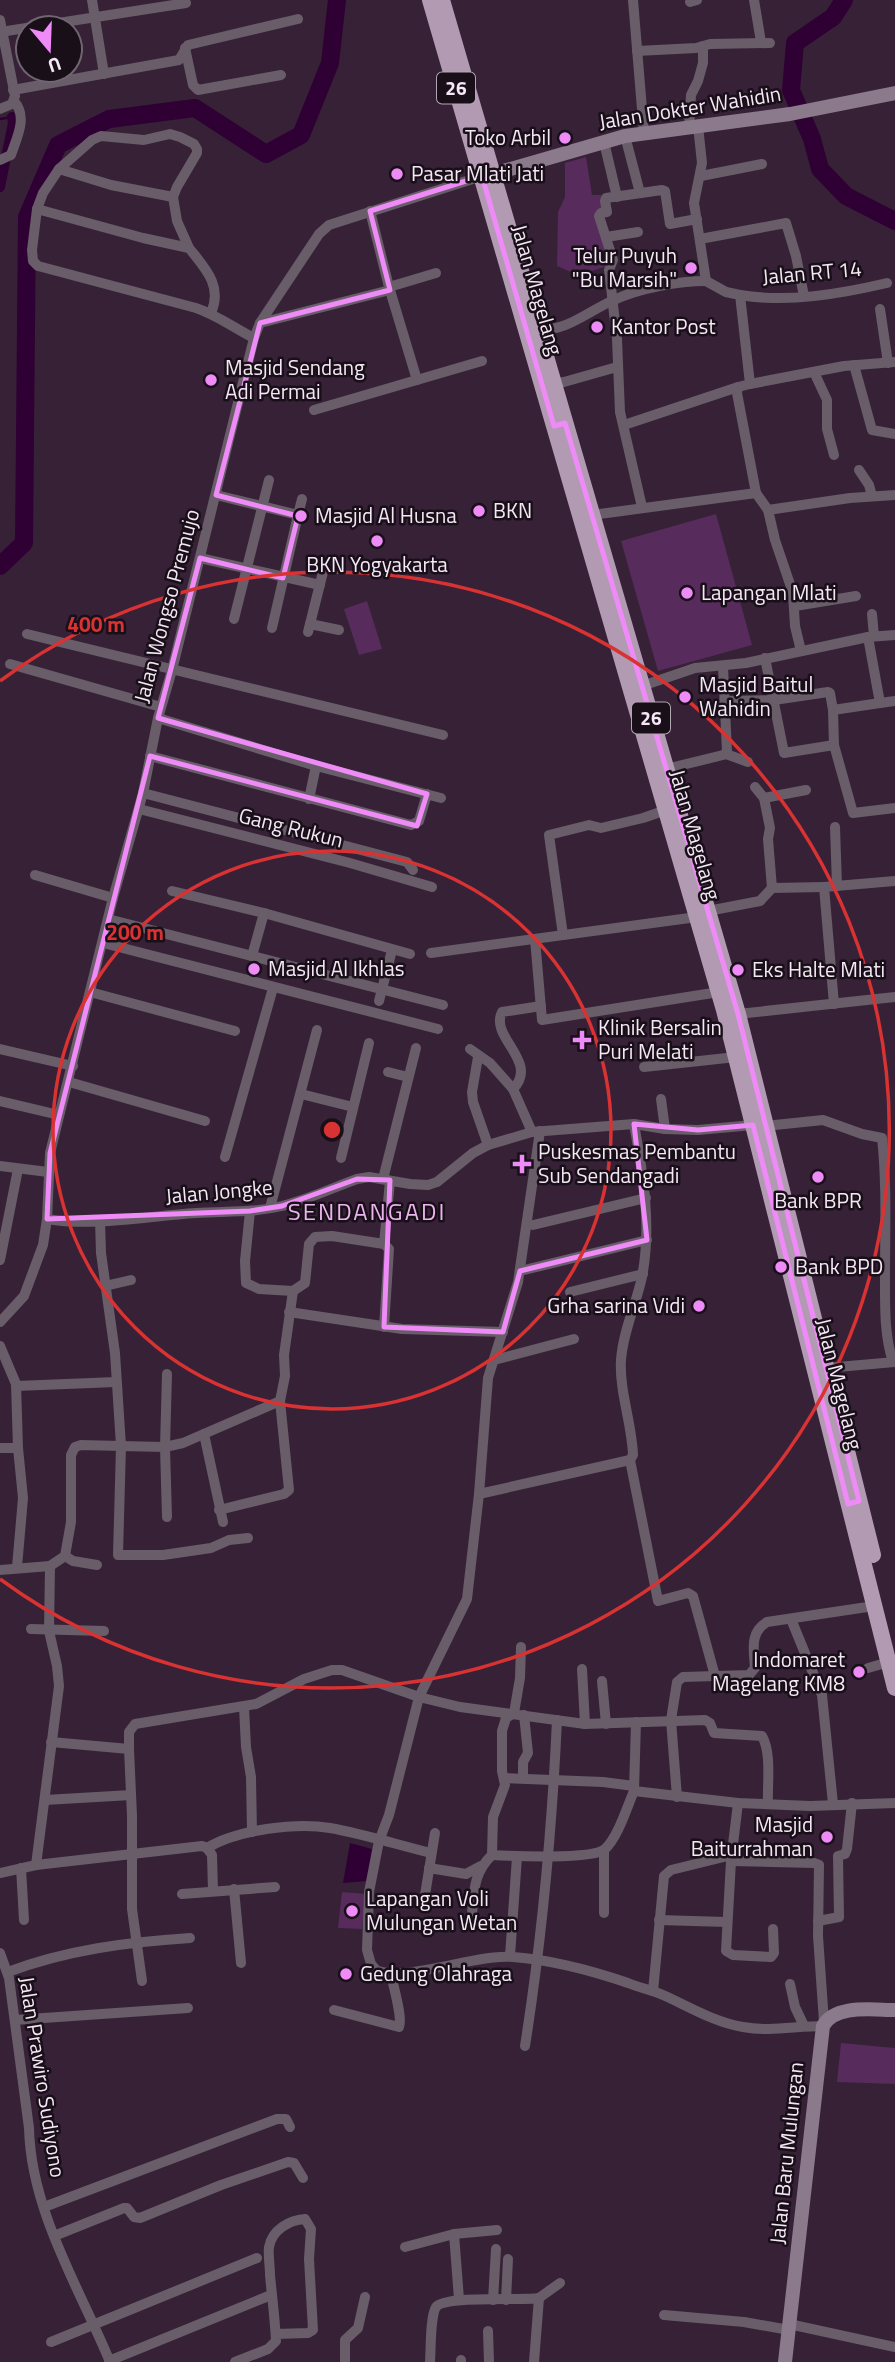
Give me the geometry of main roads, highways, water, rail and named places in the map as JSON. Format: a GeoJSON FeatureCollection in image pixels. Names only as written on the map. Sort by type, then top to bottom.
{"type":"FeatureCollection","features":[{"type":"Feature","properties":{"kind":"highway","name":"Jalan Magelang"},"geometry":{"type":"LineString","coordinates":[[430,0],[538,330],[554,383],[560,424],[592,515],[666,769],[736,1057],[759,1125],[826,1368],[874,1606],[895,1688]]}},
{"type":"Feature","properties":{"kind":"highway","name":"Jalan Magelang"},"geometry":{"type":"LineString","coordinates":[[442,0],[487,175],[560,424],[666,810],[738,1014],[759,1125],[854,1502],[895,1646]]}},
{"type":"Feature","properties":{"kind":"main road","name":"Jalan Dokter Wahidin"},"geometry":{"type":"LineString","coordinates":[[487,175],[625,136],[790,114],[895,93]]}},
{"type":"Feature","properties":{"kind":"main road","name":"Jalan Baru Mulungan"},"geometry":{"type":"LineString","coordinates":[[785,2362],[823,2024],[833,2015],[846,2011],[895,2010]]}},
{"type":"Feature","properties":{"kind":"waterway"},"geometry":{"type":"LineString","coordinates":[[0,566],[24,543],[27,217],[58,145],[109,119],[195,108],[266,154],[301,135],[330,63],[337,0]]}},
{"type":"Feature","properties":{"kind":"waterway"},"geometry":{"type":"LineString","coordinates":[[844,0],[833,17],[795,43],[791,90],[812,139],[820,169],[846,196],[895,221]]}},
{"type":"Feature","properties":{"kind":"waterway"},"geometry":{"type":"LineString","coordinates":[[0,119],[12,117]]}},
{"type":"Feature","properties":{"kind":"waterway"},"geometry":{"type":"LineString","coordinates":[[0,187],[12,117]]}},
{"type":"Feature","properties":{"kind":"place","name":"Toko Arbil"},"geometry":{"type":"Point","coordinates":[565,138]}},
{"type":"Feature","properties":{"kind":"place","name":"Pasar Mlati Jati"},"geometry":{"type":"Point","coordinates":[397,174]}},
{"type":"Feature","properties":{"kind":"place","name":"Telur Puyuh \"Bu Marsih\""},"geometry":{"type":"Point","coordinates":[691,268]}},
{"type":"Feature","properties":{"kind":"place","name":"Kantor Post"},"geometry":{"type":"Point","coordinates":[597,327]}},
{"type":"Feature","properties":{"kind":"place","name":"Masjid Sendang Adi Permai"},"geometry":{"type":"Point","coordinates":[211,380]}},
{"type":"Feature","properties":{"kind":"place","name":"BKN"},"geometry":{"type":"Point","coordinates":[479,511]}},
{"type":"Feature","properties":{"kind":"place","name":"Masjid Al Husna"},"geometry":{"type":"Point","coordinates":[301,516]}},
{"type":"Feature","properties":{"kind":"place","name":"BKN Yogyakarta"},"geometry":{"type":"Point","coordinates":[377,541]}},
{"type":"Feature","properties":{"kind":"place","name":"Lapangan Mlati"},"geometry":{"type":"Point","coordinates":[687,593]}},
{"type":"Feature","properties":{"kind":"place","name":"Masjid Baitul Wahidin"},"geometry":{"type":"Point","coordinates":[685,697]}},
{"type":"Feature","properties":{"kind":"place","name":"Masjid Al Ikhlas"},"geometry":{"type":"Point","coordinates":[254,969]}},
{"type":"Feature","properties":{"kind":"place","name":"Eks Halte Mlati"},"geometry":{"type":"Point","coordinates":[738,970]}},
{"type":"Feature","properties":{"kind":"place","name":"Klinik Bersalin Puri Melati"},"geometry":{"type":"Point","coordinates":[582,1040]}},
{"type":"Feature","properties":{"kind":"place","name":"Puskesmas Pembantu Sub Sendangadi"},"geometry":{"type":"Point","coordinates":[522,1164]}},
{"type":"Feature","properties":{"kind":"place","name":"Bank BPR"},"geometry":{"type":"Point","coordinates":[818,1177]}},
{"type":"Feature","properties":{"kind":"place","name":"Bank BPD"},"geometry":{"type":"Point","coordinates":[781,1267]}},
{"type":"Feature","properties":{"kind":"place","name":"Grha sarina Vidi"},"geometry":{"type":"Point","coordinates":[699,1306]}},
{"type":"Feature","properties":{"kind":"place","name":"Indomaret Magelang KM8"},"geometry":{"type":"Point","coordinates":[859,1672]}},
{"type":"Feature","properties":{"kind":"place","name":"Masjid Baiturrahman"},"geometry":{"type":"Point","coordinates":[827,1837]}},
{"type":"Feature","properties":{"kind":"place","name":"Lapangan Voli Mulungan Wetan"},"geometry":{"type":"Point","coordinates":[352,1911]}},
{"type":"Feature","properties":{"kind":"place","name":"Gedung Olahraga"},"geometry":{"type":"Point","coordinates":[346,1974]}},
{"type":"Feature","properties":{"kind":"district","name":"SENDANGADI"},"geometry":{"type":"Point","coordinates":[367,1212]}}]}
